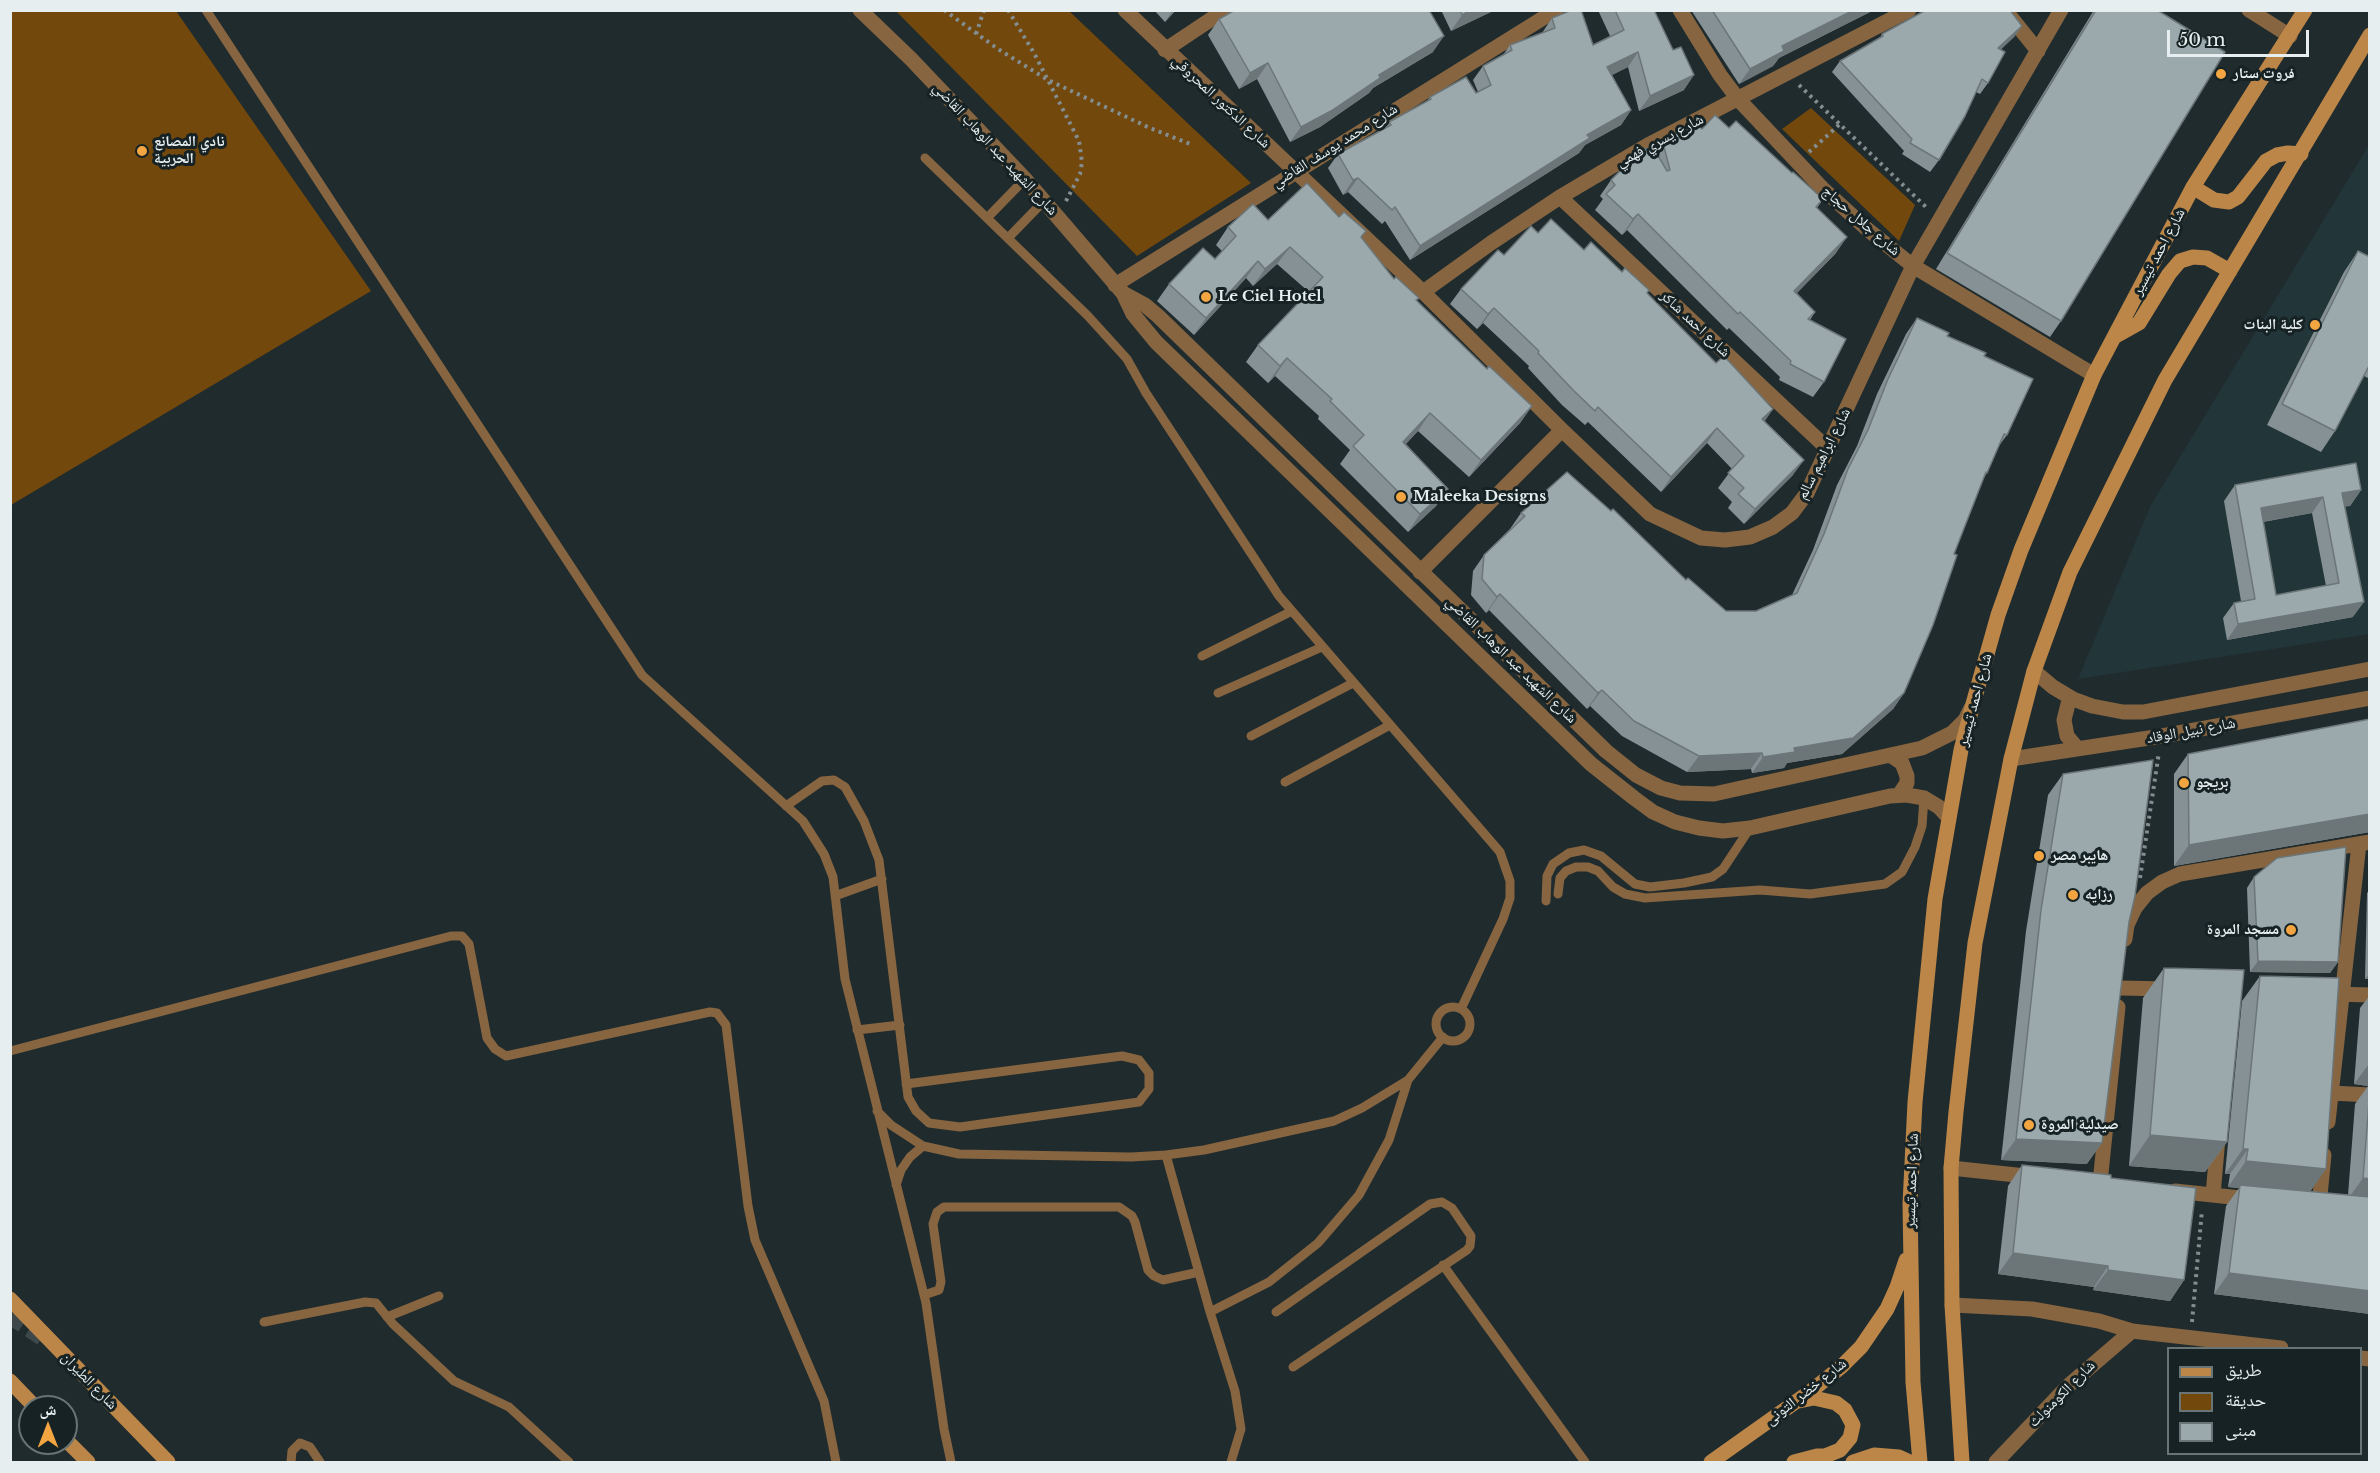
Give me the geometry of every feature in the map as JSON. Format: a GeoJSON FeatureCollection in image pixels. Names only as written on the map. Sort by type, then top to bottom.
{"type":"FeatureCollection","features":[{"type":"Feature","properties":{"kind":"main road","name":"شارع احمد تيسير"},"geometry":{"type":"LineString","coordinates":[[1920,1462],[1913,1382],[1910,1240],[1914,1125],[1935,899],[1961,750],[1973,704],[1998,615],[2020,550],[2094,375],[2193,187],[2305,10]]}},
{"type":"Feature","properties":{"kind":"main road"},"geometry":{"type":"LineString","coordinates":[[1962,1462],[1952,1305],[1952,1168],[1964,1027],[1975,943],[2011,759],[2034,672],[2070,572],[2165,380],[2370,35]]}},
{"type":"Feature","properties":{"kind":"main road"},"geometry":{"type":"LineString","coordinates":[[2193,187],[2214,200],[2229,202],[2238,197],[2266,161],[2277,155],[2301,154]]}},
{"type":"Feature","properties":{"kind":"main road"},"geometry":{"type":"LineString","coordinates":[[2114,337],[2132,329],[2144,317],[2169,274],[2180,261],[2193,257],[2207,258],[2230,271]]}},
{"type":"Feature","properties":{"kind":"main road","name":"شارع خضر التونى"},"geometry":{"type":"LineString","coordinates":[[1711,1462],[1793,1404],[1841,1367],[1861,1347],[1874,1330],[1897,1287],[1910,1240]]}},
{"type":"Feature","properties":{"kind":"main road","name":"شارع الطيران"},"geometry":{"type":"LineString","coordinates":[[10,1299],[168,1462]]}},
{"type":"Feature","properties":{"kind":"main road"},"geometry":{"type":"LineString","coordinates":[[10,1381],[23,1395]]}},
{"type":"Feature","properties":{"kind":"main road"},"geometry":{"type":"LineString","coordinates":[[1793,1404],[1814,1398],[1836,1403],[1845,1410],[1853,1425],[1850,1438],[1840,1450],[1833,1454],[1794,1462]]}},
{"type":"Feature","properties":{"kind":"main road"},"geometry":{"type":"LineString","coordinates":[[1850,1438],[1857,1461],[1874,1455],[1886,1455],[1910,1462]]}},
{"type":"Feature","properties":{"kind":"street","name":"شارع الشهيد عبد الوهاب القاضي"},"geometry":{"type":"LineString","coordinates":[[860,10],[911,59],[1044,201],[1119,289],[1133,314],[1156,342],[1591,764],[1653,812],[1675,822],[1724,831],[1750,828],[1899,795],[1924,798]]}},
{"type":"Feature","properties":{"kind":"street","name":"شارع الدكتور المحروقي"},"geometry":{"type":"LineString","coordinates":[[1125,10],[1423,292]]}},
{"type":"Feature","properties":{"kind":"street"},"geometry":{"type":"LineString","coordinates":[[1165,50],[1225,10]]}},
{"type":"Feature","properties":{"kind":"street","name":"شارع محمد يوسف القاضي"},"geometry":{"type":"LineString","coordinates":[[1119,289],[1295,171],[1556,10]]}},
{"type":"Feature","properties":{"kind":"street","name":"شارع جلال حجاج"},"geometry":{"type":"LineString","coordinates":[[1680,10],[1720,75],[1738,99],[1797,163],[1845,208],[1913,266],[2094,375]]}},
{"type":"Feature","properties":{"kind":"street","name":"شارع يسري فهمي"},"geometry":{"type":"LineString","coordinates":[[1423,292],[1560,197],[1648,145],[1909,10]]}},
{"type":"Feature","properties":{"kind":"street"},"geometry":{"type":"LineString","coordinates":[[2005,10],[2038,51]]}},
{"type":"Feature","properties":{"kind":"street","name":"شارع ابراهيم سالم"},"geometry":{"type":"LineString","coordinates":[[1423,292],[1650,514],[1701,538],[1725,540],[1758,534],[1773,527],[1792,513],[1807,493],[1913,266],[2061,10]]}},
{"type":"Feature","properties":{"kind":"street"},"geometry":{"type":"LineString","coordinates":[[2249,10],[2290,36]]}},
{"type":"Feature","properties":{"kind":"street","name":"شارع احمد شاكر"},"geometry":{"type":"LineString","coordinates":[[1560,197],[1829,450]]}},
{"type":"Feature","properties":{"kind":"street","name":"شارع الشهيد عبد الوهاب القاضي"},"geometry":{"type":"LineString","coordinates":[[1119,289],[1158,316],[1606,751],[1636,775],[1661,788],[1680,793],[1714,794],[1922,748],[1946,737],[1965,720],[1973,704]]}},
{"type":"Feature","properties":{"kind":"street"},"geometry":{"type":"LineString","coordinates":[[1420,572],[1562,430]]}},
{"type":"Feature","properties":{"kind":"street","name":"شارع نبيل الوقاد"},"geometry":{"type":"LineString","coordinates":[[2034,672],[2073,699],[2123,712],[2143,712],[2370,669]]}},
{"type":"Feature","properties":{"kind":"street","name":"شارع نبيل الوقاد"},"geometry":{"type":"LineString","coordinates":[[2011,759],[2162,736],[2370,698]]}},
{"type":"Feature","properties":{"kind":"street"},"geometry":{"type":"LineString","coordinates":[[2073,699],[2068,704],[2064,720],[2067,736],[2078,749]]}},
{"type":"Feature","properties":{"kind":"street"},"geometry":{"type":"LineString","coordinates":[[1890,755],[1902,763],[1907,776],[1907,783],[1899,795]]}},
{"type":"Feature","properties":{"kind":"street"},"geometry":{"type":"LineString","coordinates":[[1924,798],[1939,807],[1948,817]]}},
{"type":"Feature","properties":{"kind":"street"},"geometry":{"type":"LineString","coordinates":[[2123,955],[2127,925],[2135,908],[2155,887],[2180,874],[2364,843],[2363,876],[2342,994],[2331,1093],[2313,1205],[2339,1208]]}},
{"type":"Feature","properties":{"kind":"street"},"geometry":{"type":"LineString","coordinates":[[2100,1183],[2120,982],[2188,990]]}},
{"type":"Feature","properties":{"kind":"street"},"geometry":{"type":"LineString","coordinates":[[2320,993],[2370,995]]}},
{"type":"Feature","properties":{"kind":"street"},"geometry":{"type":"LineString","coordinates":[[2331,1093],[2370,1095]]}},
{"type":"Feature","properties":{"kind":"street"},"geometry":{"type":"LineString","coordinates":[[2208,1194],[2219,1127]]}},
{"type":"Feature","properties":{"kind":"street"},"geometry":{"type":"LineString","coordinates":[[1952,1168],[2055,1179]]}},
{"type":"Feature","properties":{"kind":"street"},"geometry":{"type":"LineString","coordinates":[[2157,1189],[2260,1200]]}},
{"type":"Feature","properties":{"kind":"street"},"geometry":{"type":"LineString","coordinates":[[1952,1305],[2032,1308],[2099,1321],[2132,1331],[2274,1347]]}},
{"type":"Feature","properties":{"kind":"street","name":"شارع الكومنولث"},"geometry":{"type":"LineString","coordinates":[[1996,1462],[2068,1386],[2132,1331]]}},
{"type":"Feature","properties":{"kind":"lane"},"geometry":{"type":"LineString","coordinates":[[206,10],[642,675],[804,821],[824,854],[833,877],[844,979],[924,1295],[944,1430],[951,1462]]}},
{"type":"Feature","properties":{"kind":"lane"},"geometry":{"type":"LineString","coordinates":[[925,158],[1088,316],[1127,359],[1146,393],[1279,596],[1500,852],[1510,881],[1510,898],[1503,919],[1461,1009]]}},
{"type":"Feature","properties":{"kind":"lane"},"geometry":{"type":"LineString","coordinates":[[987,218],[1025,180]]}},
{"type":"Feature","properties":{"kind":"lane"},"geometry":{"type":"LineString","coordinates":[[1008,238],[1044,201]]}},
{"type":"Feature","properties":{"kind":"lane"},"geometry":{"type":"LineString","coordinates":[[1202,656],[1292,611]]}},
{"type":"Feature","properties":{"kind":"lane"},"geometry":{"type":"LineString","coordinates":[[1218,693],[1322,647]]}},
{"type":"Feature","properties":{"kind":"lane"},"geometry":{"type":"LineString","coordinates":[[1251,736],[1353,683]]}},
{"type":"Feature","properties":{"kind":"lane"},"geometry":{"type":"LineString","coordinates":[[1285,782],[1390,725]]}},
{"type":"Feature","properties":{"kind":"lane"},"geometry":{"type":"LineString","coordinates":[[786,806],[822,781],[834,780],[845,787],[864,821],[879,860],[900,1025],[906,1084],[908,1097],[916,1111],[929,1123],[960,1127],[1139,1102],[1149,1089],[1149,1073],[1139,1060],[1122,1056],[906,1084]]}},
{"type":"Feature","properties":{"kind":"lane"},"geometry":{"type":"LineString","coordinates":[[1558,894],[1560,878],[1566,871],[1576,867],[1588,867],[1598,871],[1613,887],[1625,894],[1645,898],[1760,890],[1810,894],[1885,884],[1902,872],[1915,847],[1922,826],[1924,798]]}},
{"type":"Feature","properties":{"kind":"lane"},"geometry":{"type":"LineString","coordinates":[[1546,901],[1547,876],[1553,864],[1569,853],[1584,850],[1601,856],[1635,884],[1650,887],[1683,883],[1712,877],[1723,869],[1750,828]]}},
{"type":"Feature","properties":{"kind":"lane"},"geometry":{"type":"LineString","coordinates":[[835,896],[882,879]]}},
{"type":"Feature","properties":{"kind":"lane"},"geometry":{"type":"LineString","coordinates":[[10,1051],[451,936],[462,936],[469,944],[487,1038],[495,1049],[506,1056],[710,1012],[717,1013],[726,1025],[748,1206],[755,1240],[824,1401],[836,1462]]}},
{"type":"Feature","properties":{"kind":"lane"},"geometry":{"type":"LineString","coordinates":[[1449,1007],[1461,1009],[1469,1018],[1469,1030],[1461,1039],[1454,1041],[1443,1038],[1436,1027],[1439,1015],[1449,1007]]}},
{"type":"Feature","properties":{"kind":"lane"},"geometry":{"type":"LineString","coordinates":[[857,1030],[900,1025]]}},
{"type":"Feature","properties":{"kind":"lane"},"geometry":{"type":"LineString","coordinates":[[877,1111],[891,1125],[923,1146],[959,1154],[1120,1157],[1166,1155],[1204,1150],[1334,1121],[1362,1108],[1408,1080],[1443,1038]]}},
{"type":"Feature","properties":{"kind":"lane"},"geometry":{"type":"LineString","coordinates":[[1210,1312],[1269,1282],[1318,1243],[1359,1195],[1389,1140],[1408,1080]]}},
{"type":"Feature","properties":{"kind":"lane"},"geometry":{"type":"LineString","coordinates":[[896,1185],[901,1170],[910,1156],[923,1146]]}},
{"type":"Feature","properties":{"kind":"lane"},"geometry":{"type":"LineString","coordinates":[[1166,1155],[1210,1312],[1235,1390],[1241,1429],[1231,1462]]}},
{"type":"Feature","properties":{"kind":"lane"},"geometry":{"type":"LineString","coordinates":[[1276,1312],[1430,1204],[1442,1202],[1452,1208],[1471,1236],[1467,1250],[1293,1367]]}},
{"type":"Feature","properties":{"kind":"lane"},"geometry":{"type":"LineString","coordinates":[[924,1295],[939,1290],[941,1282],[933,1224],[937,1212],[944,1207],[1119,1207],[1132,1216],[1148,1270],[1154,1276],[1163,1280],[1199,1272]]}},
{"type":"Feature","properties":{"kind":"lane"},"geometry":{"type":"LineString","coordinates":[[1443,1265],[1585,1462]]}},
{"type":"Feature","properties":{"kind":"lane"},"geometry":{"type":"LineString","coordinates":[[387,1317],[439,1296]]}},
{"type":"Feature","properties":{"kind":"lane"},"geometry":{"type":"LineString","coordinates":[[264,1322],[370,1302],[380,1306],[387,1317],[453,1381],[509,1407],[569,1462]]}},
{"type":"Feature","properties":{"kind":"lane"},"geometry":{"type":"LineString","coordinates":[[291,1462],[293,1447],[303,1443],[310,1447],[320,1462]]}},
{"type":"Feature","properties":{"kind":"path"},"geometry":{"type":"LineString","coordinates":[[944,10],[976,34],[1048,80],[1150,128],[1190,144]]}},
{"type":"Feature","properties":{"kind":"path"},"geometry":{"type":"LineString","coordinates":[[976,34],[984,10]]}},
{"type":"Feature","properties":{"kind":"path"},"geometry":{"type":"LineString","coordinates":[[1008,10],[1074,129],[1081,153],[1080,174],[1058,217]]}},
{"type":"Feature","properties":{"kind":"path"},"geometry":{"type":"LineString","coordinates":[[1787,74],[1940,220]]}},
{"type":"Feature","properties":{"kind":"path"},"geometry":{"type":"LineString","coordinates":[[1797,163],[1840,124]]}},
{"type":"Feature","properties":{"kind":"path"},"geometry":{"type":"LineString","coordinates":[[2135,908],[2162,736]]}},
{"type":"Feature","properties":{"kind":"path"},"geometry":{"type":"LineString","coordinates":[[2190,1337],[2208,1194]]}},
{"type":"Feature","properties":{"kind":"shaded area","name":"كلية البنات"},"geometry":{"type":"Polygon","coordinates":[[[2369,145],[2369,634],[2078,679],[2151,505],[2369,145]]]}},
{"type":"Feature","properties":{"kind":"green space","name":"نادي المصانع الحربية"},"geometry":{"type":"Polygon","coordinates":[[[10,11],[176,11],[371,291],[11,505],[10,11]]]}},
{"type":"Feature","properties":{"kind":"green space"},"geometry":{"type":"Polygon","coordinates":[[[896,11],[1069,11],[1251,183],[1137,256],[896,11]]]}},
{"type":"Feature","properties":{"kind":"green space"},"geometry":{"type":"Polygon","coordinates":[[[1811,108],[1915,205],[1899,241],[1782,129],[1811,108]]]}},
{"type":"Feature","properties":{"kind":"building"},"geometry":{"type":"Polygon","coordinates":[[[1235,10],[1429,10],[1444,36],[1379,75],[1380,78],[1331,111],[1301,127],[1268,63],[1250,73],[1219,19],[1235,10]]]}},
{"type":"Feature","properties":{"kind":"building"},"geometry":{"type":"Polygon","coordinates":[[[1460,10],[1471,10],[1462,15],[1460,10]]]}},
{"type":"Feature","properties":{"kind":"building"},"geometry":{"type":"Polygon","coordinates":[[[1572,10],[1581,10],[1593,45],[1624,30],[1615,10],[1654,10],[1673,50],[1681,47],[1694,75],[1650,96],[1638,52],[1607,67],[1631,110],[1587,135],[1590,138],[1420,246],[1395,207],[1392,210],[1358,178],[1353,180],[1338,154],[1391,125],[1389,122],[1466,77],[1476,93],[1491,85],[1483,66],[1512,50],[1510,45],[1555,28],[1552,18],[1572,10]]]}},
{"type":"Feature","properties":{"kind":"building"},"geometry":{"type":"Polygon","coordinates":[[[1712,10],[1854,10],[1782,46],[1784,51],[1750,69],[1712,10]]]}},
{"type":"Feature","properties":{"kind":"building"},"geometry":{"type":"Polygon","coordinates":[[[1926,10],[2010,10],[2022,26],[1998,48],[2005,52],[1988,83],[1982,79],[1965,116],[1939,160],[1910,143],[1912,139],[1840,61],[1883,36],[1882,34],[1926,10]]]}},
{"type":"Feature","properties":{"kind":"building"},"geometry":{"type":"Polygon","coordinates":[[[2096,10],[2157,10],[2225,52],[2061,321],[1947,253],[2096,10]]]}},
{"type":"Feature","properties":{"kind":"building"},"geometry":{"type":"Polygon","coordinates":[[[1715,115],[1729,128],[1736,121],[1823,199],[1816,207],[1847,237],[1794,291],[1815,312],[1808,319],[1846,339],[1824,382],[1790,364],[1791,361],[1740,312],[1738,314],[1638,214],[1633,219],[1606,194],[1615,185],[1611,180],[1637,154],[1647,148],[1655,156],[1657,154],[1667,171],[1670,170],[1664,147],[1680,129],[1694,122],[1702,129],[1715,115]]]}},
{"type":"Feature","properties":{"kind":"building"},"geometry":{"type":"Polygon","coordinates":[[[1307,183],[1339,217],[1344,212],[1366,231],[1361,237],[1394,279],[1396,277],[1419,298],[1416,300],[1487,369],[1489,366],[1532,406],[1481,460],[1430,413],[1403,442],[1448,489],[1420,514],[1353,446],[1364,435],[1330,401],[1332,399],[1287,358],[1280,366],[1258,345],[1323,277],[1290,247],[1265,269],[1258,261],[1206,318],[1169,284],[1203,248],[1215,259],[1236,236],[1228,227],[1253,204],[1268,220],[1307,183]]]}},
{"type":"Feature","properties":{"kind":"building"},"geometry":{"type":"Polygon","coordinates":[[[1551,219],[1584,250],[1591,242],[1622,272],[1625,268],[1649,290],[1647,293],[1716,363],[1724,356],[1773,409],[1762,419],[1804,460],[1755,509],[1738,494],[1744,488],[1728,473],[1744,456],[1717,428],[1671,477],[1598,407],[1595,411],[1573,390],[1538,353],[1539,351],[1494,308],[1488,314],[1461,289],[1498,250],[1504,255],[1531,226],[1538,233],[1551,219]]]}},
{"type":"Feature","properties":{"kind":"building"},"geometry":{"type":"Polygon","coordinates":[[[2358,251],[2370,257],[2370,364],[2335,431],[2282,404],[2358,251]]]}},
{"type":"Feature","properties":{"kind":"building"},"geometry":{"type":"Polygon","coordinates":[[[1917,318],[1949,333],[1947,336],[1986,353],[1984,356],[2033,379],[2007,435],[2004,434],[1986,472],[1954,554],[1957,555],[1933,625],[1904,693],[1853,738],[1794,748],[1795,752],[1763,757],[1762,753],[1699,756],[1634,721],[1602,690],[1598,693],[1500,594],[1497,597],[1482,579],[1484,555],[1525,516],[1521,513],[1567,472],[1611,511],[1613,509],[1686,580],[1688,578],[1726,611],[1756,611],[1797,593],[1824,534],[1848,469],[1868,430],[1888,379],[1917,318]]]}},
{"type":"Feature","properties":{"kind":"building"},"geometry":{"type":"Polygon","coordinates":[[[2356,463],[2361,490],[2342,493],[2364,602],[2238,624],[2234,603],[2255,599],[2235,485],[2356,463]],[[2323,497],[2261,508],[2276,595],[2339,583],[2323,497]]]}},
{"type":"Feature","properties":{"kind":"building"},"geometry":{"type":"Polygon","coordinates":[[[2370,719],[2370,814],[2189,845],[2188,754],[2370,719]]]}},
{"type":"Feature","properties":{"kind":"building"},"geometry":{"type":"Polygon","coordinates":[[[2153,760],[2135,896],[2129,922],[2102,1143],[2016,1139],[2041,910],[2063,774],[2153,760]]]}},
{"type":"Feature","properties":{"kind":"building","name":"مسجد المروة"},"geometry":{"type":"Polygon","coordinates":[[[2346,847],[2338,962],[2258,961],[2254,877],[2277,858],[2346,847]]]}},
{"type":"Feature","properties":{"kind":"building"},"geometry":{"type":"Polygon","coordinates":[[[2164,968],[2244,970],[2227,1142],[2150,1135],[2164,968]]]}},
{"type":"Feature","properties":{"kind":"building"},"geometry":{"type":"Polygon","coordinates":[[[2260,976],[2339,978],[2326,1169],[2246,1161],[2248,1149],[2243,1149],[2260,976]]]}},
{"type":"Feature","properties":{"kind":"building"},"geometry":{"type":"Polygon","coordinates":[[[2370,1090],[2370,1179],[2363,1178],[2370,1090]]]}},
{"type":"Feature","properties":{"kind":"building"},"geometry":{"type":"Polygon","coordinates":[[[2022,1165],[2196,1188],[2184,1280],[2108,1270],[2108,1266],[2013,1253],[2022,1165]]]}},
{"type":"Feature","properties":{"kind":"building"},"geometry":{"type":"Polygon","coordinates":[[[2240,1185],[2370,1197],[2370,1291],[2229,1273],[2240,1185]]]}},
{"type":"Feature","properties":{"kind":"tunnel"},"geometry":{"type":"LineString","coordinates":[[10,1317],[47,1342]]}},
{"type":"Feature","properties":{"kind":"place","name":"فروت ستار"},"geometry":{"type":"Point","coordinates":[2221,74]}},
{"type":"Feature","properties":{"kind":"place","name":"نادي المصانع الحربية"},"geometry":{"type":"Point","coordinates":[142,151]}},
{"type":"Feature","properties":{"kind":"place","name":"Le Ciel Hotel"},"geometry":{"type":"Point","coordinates":[1206,297]}},
{"type":"Feature","properties":{"kind":"place","name":"كلية البنات"},"geometry":{"type":"Point","coordinates":[2315,325]}},
{"type":"Feature","properties":{"kind":"place","name":"Maleeka Designs"},"geometry":{"type":"Point","coordinates":[1401,497]}},
{"type":"Feature","properties":{"kind":"place","name":"بريجو"},"geometry":{"type":"Point","coordinates":[2184,783]}},
{"type":"Feature","properties":{"kind":"place","name":"هايبر مصر"},"geometry":{"type":"Point","coordinates":[2039,856]}},
{"type":"Feature","properties":{"kind":"place","name":"رزايه"},"geometry":{"type":"Point","coordinates":[2073,895]}},
{"type":"Feature","properties":{"kind":"place","name":"مسجد المروة"},"geometry":{"type":"Point","coordinates":[2291,930]}},
{"type":"Feature","properties":{"kind":"place","name":"صيدلية المروة"},"geometry":{"type":"Point","coordinates":[2029,1125]}}]}
